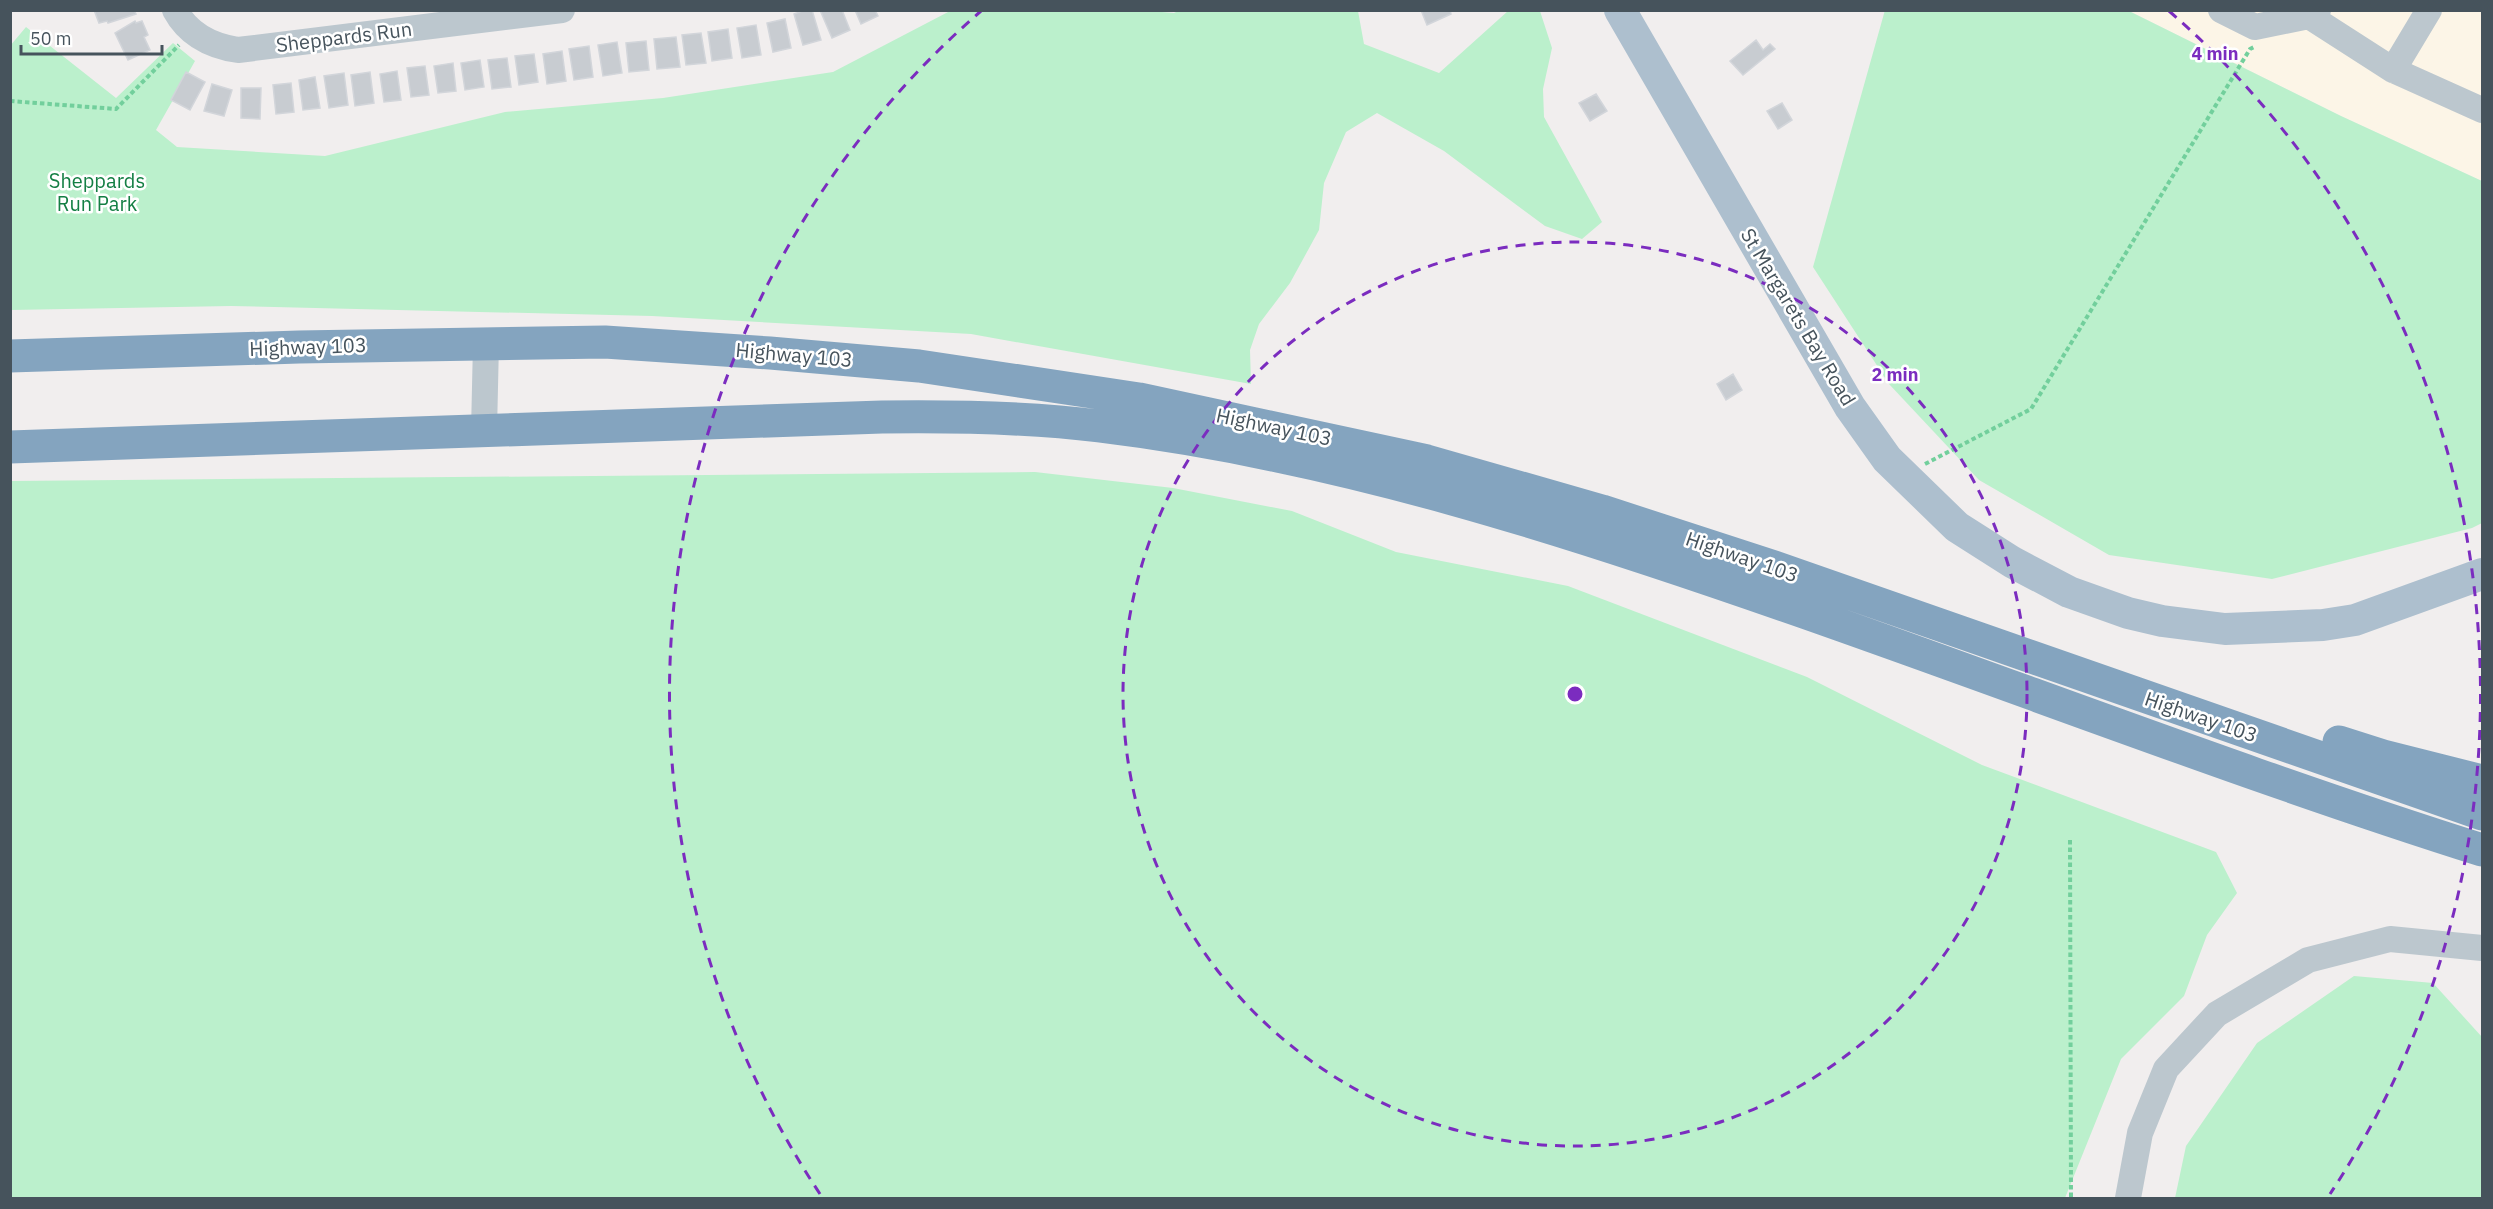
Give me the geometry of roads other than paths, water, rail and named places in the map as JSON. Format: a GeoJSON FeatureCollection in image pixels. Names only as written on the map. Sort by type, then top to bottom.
{"type":"FeatureCollection","features":[{"type":"Feature","properties":{"kind":"highway","name":"Highway 103"},"geometry":{"type":"LineString","coordinates":[[10,356],[486,343],[633,344],[828,357],[972,372],[1139,399],[1311,434],[1486,477],[1612,514],[1802,577],[2482,814]]}},
{"type":"Feature","properties":{"kind":"highway","name":"Highway 103"},"geometry":{"type":"LineString","coordinates":[[10,447],[882,417],[962,417],[1096,426],[1242,450],[1442,496],[1621,549],[2482,850]]}},
{"type":"Feature","properties":{"kind":"highway"},"geometry":{"type":"LineString","coordinates":[[1802,577],[1830,579],[2383,756],[2482,780]]}},
{"type":"Feature","properties":{"kind":"highway"},"geometry":{"type":"LineString","coordinates":[[2408,826],[2434,846],[2482,864]]}},
{"type":"Feature","properties":{"kind":"main road","name":"St Margarets Bay Road"},"geometry":{"type":"LineString","coordinates":[[1620,10],[1833,379],[1875,441],[1903,475],[1957,527],[2012,562],[2098,604],[2162,621],[2225,629],[2323,626],[2355,620],[2482,574]]}},
{"type":"Feature","properties":{"kind":"street","name":"Sheppards Run"},"geometry":{"type":"LineString","coordinates":[[175,10],[192,31],[217,46],[238,50],[562,10]]}},
{"type":"Feature","properties":{"kind":"street"},"geometry":{"type":"LineString","coordinates":[[2221,10],[2255,27],[2312,12],[2393,70],[2482,110]]}},
{"type":"Feature","properties":{"kind":"street"},"geometry":{"type":"LineString","coordinates":[[2393,70],[2429,10]]}},
{"type":"Feature","properties":{"kind":"street"},"geometry":{"type":"LineString","coordinates":[[484,431],[486,343]]}},
{"type":"Feature","properties":{"kind":"street"},"geometry":{"type":"LineString","coordinates":[[2128,1198],[2140,1133],[2166,1069],[2217,1014],[2308,960],[2390,939],[2482,948]]}},
{"type":"Feature","properties":{"kind":"park label","name":"Sheppards Run Park"},"geometry":{"type":"Point","coordinates":[97,192]}}]}
